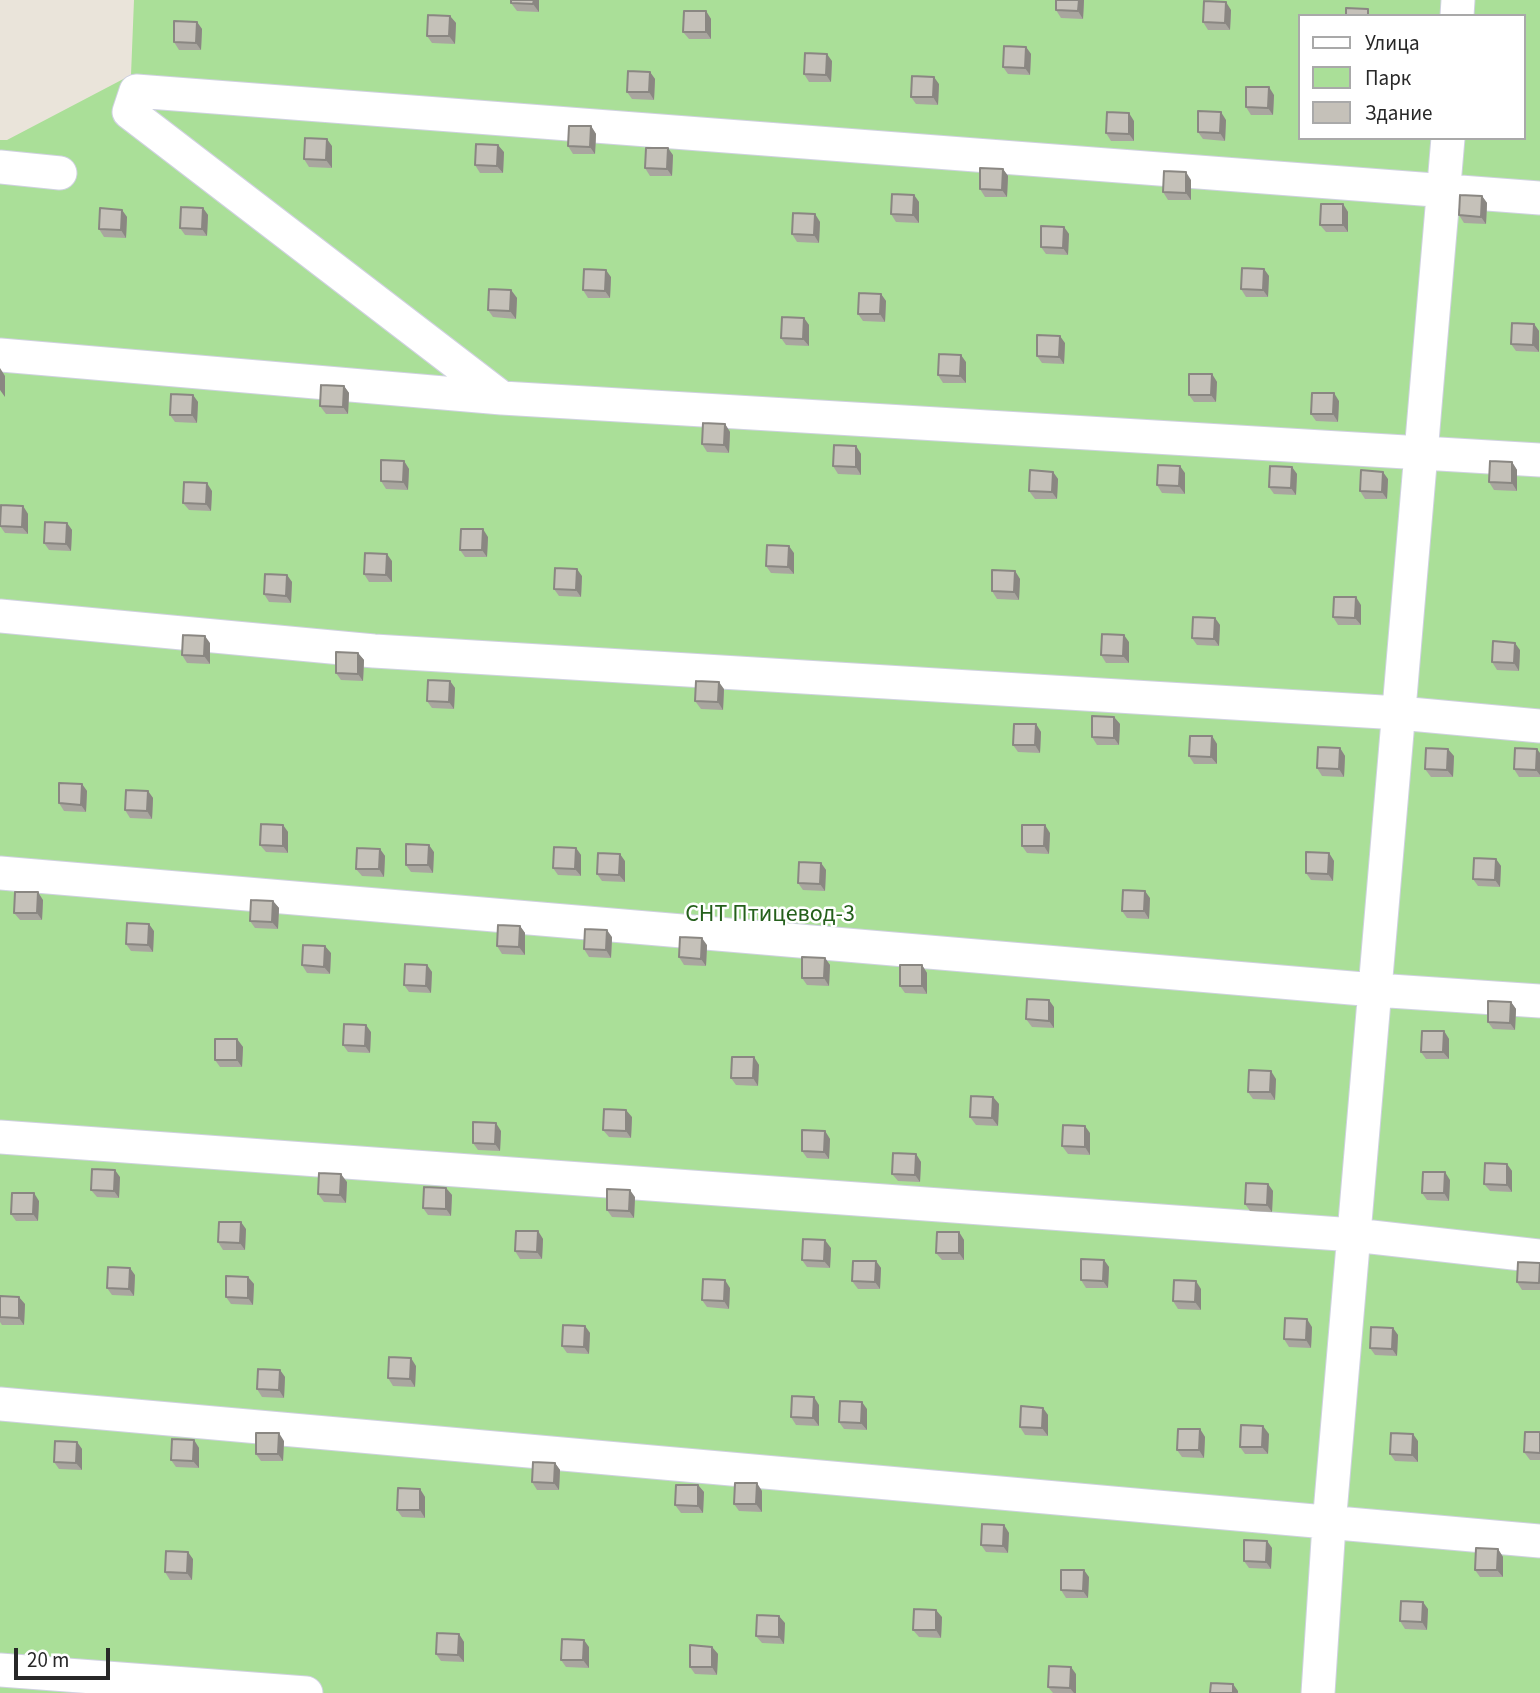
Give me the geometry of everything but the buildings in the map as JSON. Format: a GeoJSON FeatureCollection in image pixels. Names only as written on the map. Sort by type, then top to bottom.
{"type":"FeatureCollection","features":[{"type":"Feature","properties":{"kind":"lane"},"geometry":{"type":"LineString","coordinates":[[502,398],[129,112],[136,91],[1540,198]]}},
{"type":"Feature","properties":{"kind":"lane"},"geometry":{"type":"LineString","coordinates":[[1318,1693],[1329,1525],[1448,140]]}},
{"type":"Feature","properties":{"kind":"lane"},"geometry":{"type":"LineString","coordinates":[[0,167],[60,173]]}},
{"type":"Feature","properties":{"kind":"lane"},"geometry":{"type":"LineString","coordinates":[[0,355],[502,398],[1540,460]]}},
{"type":"Feature","properties":{"kind":"lane"},"geometry":{"type":"LineString","coordinates":[[0,616],[374,651],[1399,713],[1540,726]]}},
{"type":"Feature","properties":{"kind":"lane"},"geometry":{"type":"LineString","coordinates":[[0,873],[1375,990],[1540,1001]]}},
{"type":"Feature","properties":{"kind":"lane"},"geometry":{"type":"LineString","coordinates":[[0,1137],[1354,1235],[1540,1256]]}},
{"type":"Feature","properties":{"kind":"lane"},"geometry":{"type":"LineString","coordinates":[[0,1404],[1329,1525],[1540,1541]]}},
{"type":"Feature","properties":{"kind":"lane"},"geometry":{"type":"LineString","coordinates":[[0,1670],[306,1693]]}},
{"type":"Feature","properties":{"kind":"green space","name":"СНТ Птицевод-3"},"geometry":{"type":"Polygon","coordinates":[[[134,0],[1540,0],[1540,1693],[0,1693],[0,140],[7,140],[131,75],[134,0]]]}}]}
